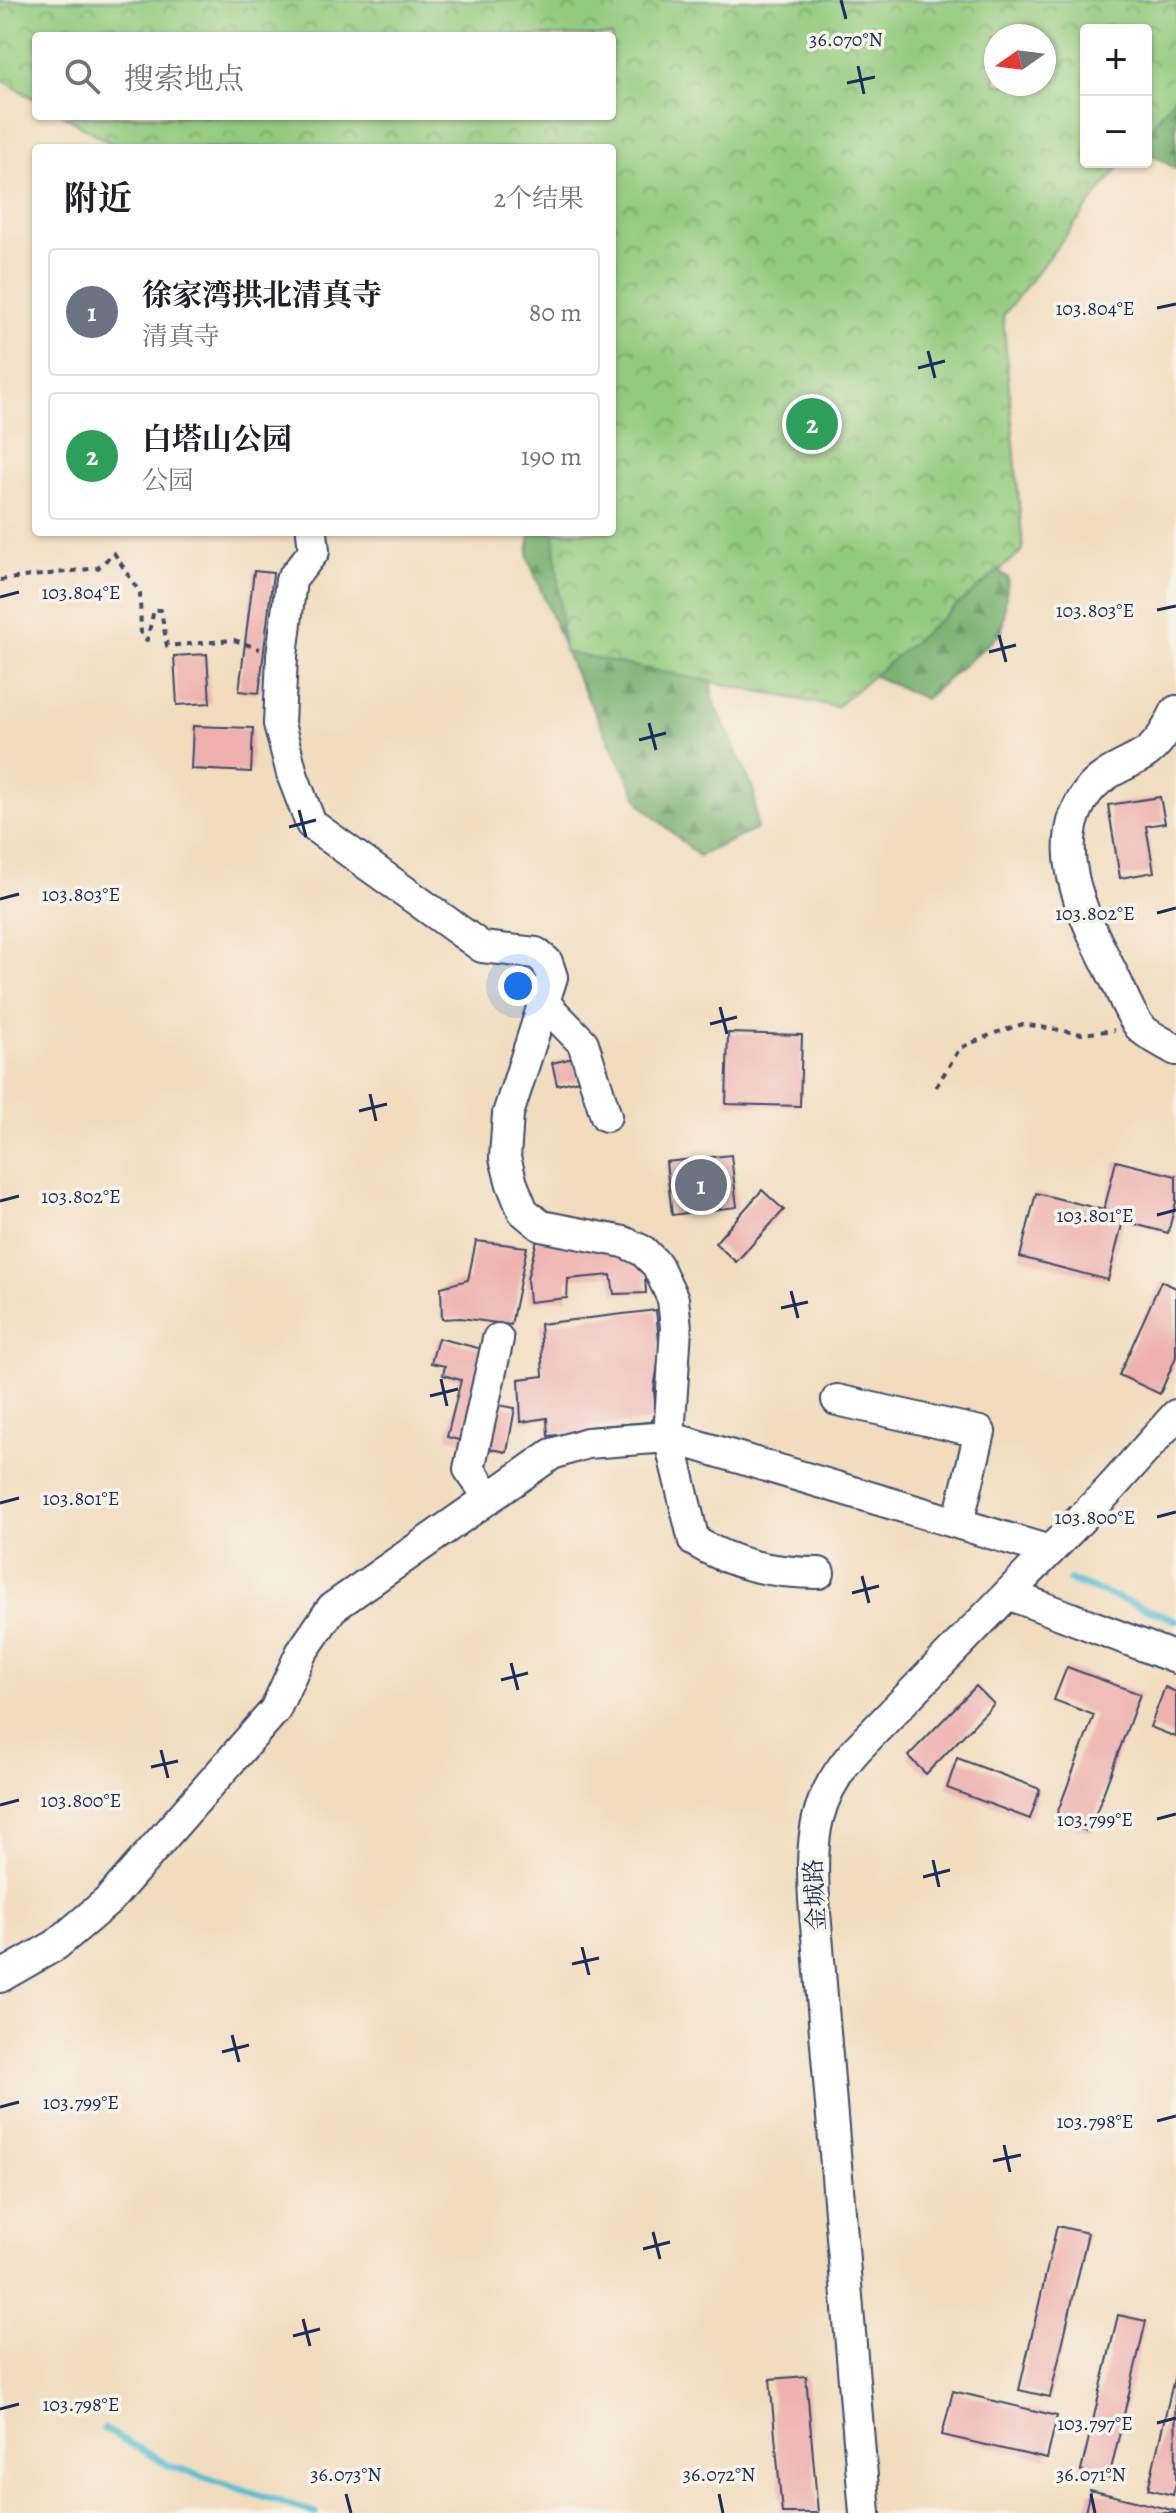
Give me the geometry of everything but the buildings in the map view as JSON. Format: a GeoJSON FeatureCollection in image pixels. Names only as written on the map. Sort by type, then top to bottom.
{"type":"FeatureCollection","features":[{"type":"Feature","properties":{"kind":"street"},"geometry":{"type":"LineString","coordinates":[[312,536],[314,551],[291,580],[282,656],[279,724],[311,824],[482,947],[536,953],[547,962],[552,977],[508,1114],[505,1158],[523,1211],[541,1226],[624,1242],[643,1251],[657,1265],[673,1299],[676,1328],[669,1437],[694,1541],[726,1561],[790,1573],[819,1573]]}},
{"type":"Feature","properties":{"kind":"street"},"geometry":{"type":"LineString","coordinates":[[1176,711],[1166,732],[1144,754],[1118,766],[1091,788],[1074,816],[1070,845],[1073,881],[1091,930],[1140,1028],[1176,1050]]}},
{"type":"Feature","properties":{"kind":"street"},"geometry":{"type":"LineString","coordinates":[[545,1004],[583,1043],[606,1116]]}},
{"type":"Feature","properties":{"kind":"street"},"geometry":{"type":"LineString","coordinates":[[489,1497],[469,1469],[498,1339]]}},
{"type":"Feature","properties":{"kind":"street"},"geometry":{"type":"LineString","coordinates":[[837,1400],[980,1432],[958,1523]]}},
{"type":"Feature","properties":{"kind":"street","name":"金城路"},"geometry":{"type":"LineString","coordinates":[[865,2513],[814,1900],[816,1820],[827,1789],[841,1767],[1050,1551],[1176,1415]]}},
{"type":"Feature","properties":{"kind":"street"},"geometry":{"type":"LineString","coordinates":[[0,1977],[56,1945],[108,1901],[275,1710],[301,1653],[332,1608],[552,1454],[587,1443],[669,1437],[1050,1551]]}},
{"type":"Feature","properties":{"kind":"street"},"geometry":{"type":"LineString","coordinates":[[1008,1594],[1176,1658]]}},
{"type":"Feature","properties":{"kind":"path"},"geometry":{"type":"LineString","coordinates":[[0,580],[98,568],[114,553],[140,593],[141,636],[147,640],[154,610],[161,610],[167,646],[234,640],[282,656]]}},
{"type":"Feature","properties":{"kind":"path"},"geometry":{"type":"LineString","coordinates":[[936,1087],[960,1048],[1023,1024],[1082,1034],[1140,1028]]}},
{"type":"Feature","properties":{"kind":"green space"},"geometry":{"type":"Polygon","coordinates":[[[0,0],[1176,0],[1176,95],[1152,125],[1152,24],[1080,24],[1080,168],[1118,168],[1003,316],[1023,550],[836,707],[564,652],[554,536],[616,536],[616,144],[112,144],[71,120],[616,120],[616,32],[32,32],[32,98],[0,79],[0,0]]]}},
{"type":"Feature","properties":{"kind":"green space"},"geometry":{"type":"Polygon","coordinates":[[[1152,37],[1176,45],[1176,169],[1152,155],[1152,37]]]}},
{"type":"Feature","properties":{"kind":"green space"},"geometry":{"type":"Polygon","coordinates":[[[986,96],[1034,96],[1025,104],[922,509],[1008,578],[1002,632],[925,699],[838,659],[708,620],[712,697],[754,791],[757,829],[699,856],[642,806],[572,667],[528,558],[530,536],[616,536],[616,527],[986,96]]]}},
{"type":"Feature","properties":{"kind":"waterway"},"geometry":{"type":"LineString","coordinates":[[1070,1580],[1176,1620]]}},
{"type":"Feature","properties":{"kind":"waterway"},"geometry":{"type":"LineString","coordinates":[[104,2429],[170,2466],[315,2513]]}},
{"type":"Feature","properties":{"kind":"place","name":"白塔山公园"},"geometry":{"type":"Point","coordinates":[812,424]}},
{"type":"Feature","properties":{"kind":"place","name":"徐家湾拱北清真寺"},"geometry":{"type":"Point","coordinates":[701,1185]}}]}
